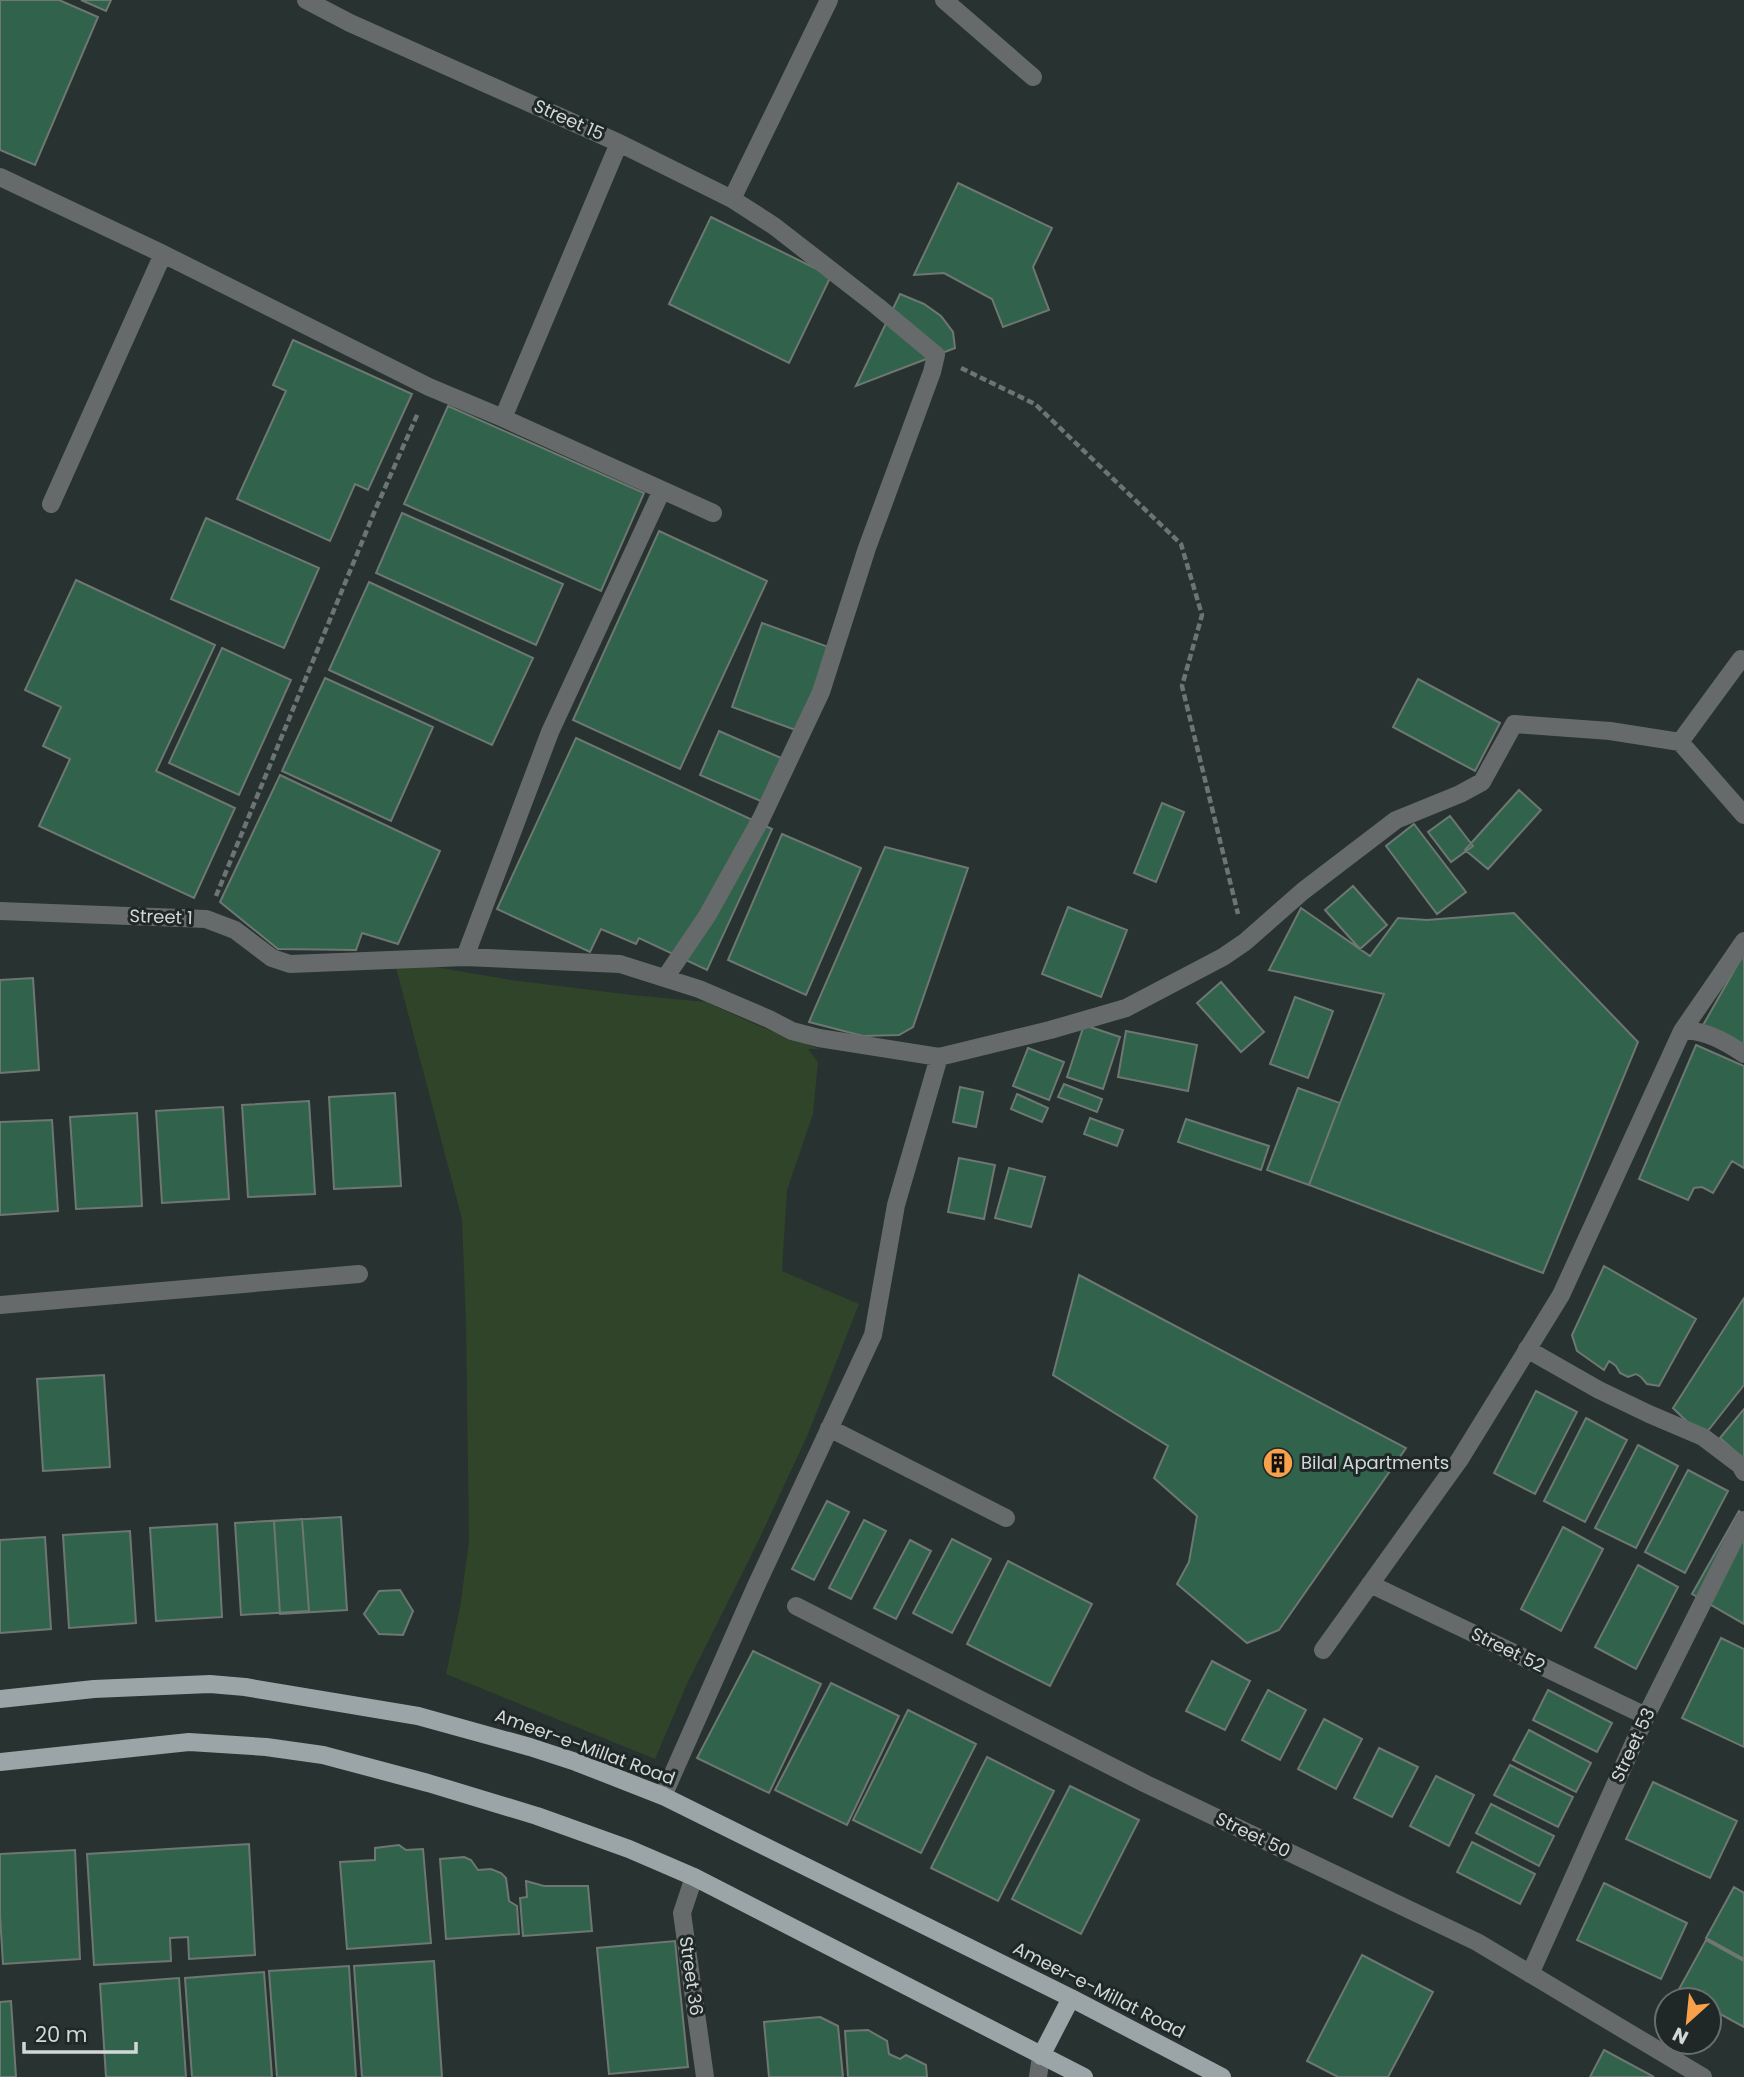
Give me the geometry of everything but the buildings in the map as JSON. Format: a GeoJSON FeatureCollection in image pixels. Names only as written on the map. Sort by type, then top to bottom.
{"type":"FeatureCollection","features":[{"type":"Feature","properties":{"kind":"main road","name":"Ameer-e-Millat Road"},"geometry":{"type":"LineString","coordinates":[[0,1699],[107,1689],[210,1684],[246,1687],[418,1716],[576,1762],[663,1796],[1071,1998],[1222,2077]]}},
{"type":"Feature","properties":{"kind":"main road"},"geometry":{"type":"LineString","coordinates":[[0,1762],[188,1742],[265,1747],[323,1755],[428,1783],[537,1816],[629,1849],[694,1877],[1084,2077]]}},
{"type":"Feature","properties":{"kind":"main road"},"geometry":{"type":"LineString","coordinates":[[1041,2056],[1071,1998]]}},
{"type":"Feature","properties":{"kind":"street","name":"Street 15"},"geometry":{"type":"LineString","coordinates":[[306,0],[619,143],[732,199],[774,226],[936,355],[867,548],[821,692],[761,819],[706,916],[665,978]]}},
{"type":"Feature","properties":{"kind":"street"},"geometry":{"type":"LineString","coordinates":[[732,199],[829,0]]}},
{"type":"Feature","properties":{"kind":"street"},"geometry":{"type":"LineString","coordinates":[[944,0],[1032,77]]}},
{"type":"Feature","properties":{"kind":"street"},"geometry":{"type":"LineString","coordinates":[[503,418],[619,143]]}},
{"type":"Feature","properties":{"kind":"street"},"geometry":{"type":"LineString","coordinates":[[0,177],[163,254],[429,387],[713,513]]}},
{"type":"Feature","properties":{"kind":"street"},"geometry":{"type":"LineString","coordinates":[[51,504],[163,254]]}},
{"type":"Feature","properties":{"kind":"street"},"geometry":{"type":"LineString","coordinates":[[465,957],[550,732],[662,490]]}},
{"type":"Feature","properties":{"kind":"street"},"geometry":{"type":"LineString","coordinates":[[1680,742],[1741,659],[1744,660]]}},
{"type":"Feature","properties":{"kind":"street"},"geometry":{"type":"LineString","coordinates":[[663,1796],[873,1335],[896,1205],[939,1057],[1126,1008],[1223,957],[1245,942],[1303,891],[1396,821],[1482,782],[1514,724],[1610,731],[1680,742],[1744,815]]}},
{"type":"Feature","properties":{"kind":"street","name":"Street 1"},"geometry":{"type":"LineString","coordinates":[[0,911],[206,919],[235,930],[272,958],[290,964],[465,957],[620,964],[723,999],[769,1018],[792,1031],[819,1038],[939,1057]]}},
{"type":"Feature","properties":{"kind":"street"},"geometry":{"type":"LineString","coordinates":[[1323,1650],[1460,1459],[1561,1295],[1682,1031],[1744,941]]}},
{"type":"Feature","properties":{"kind":"street"},"geometry":{"type":"LineString","coordinates":[[1682,1031],[1709,1035],[1744,1054]]}},
{"type":"Feature","properties":{"kind":"street"},"geometry":{"type":"LineString","coordinates":[[0,1305],[359,1274]]}},
{"type":"Feature","properties":{"kind":"street"},"geometry":{"type":"LineString","coordinates":[[1527,1349],[1611,1396],[1703,1437],[1740,1465],[1744,1472]]}},
{"type":"Feature","properties":{"kind":"street"},"geometry":{"type":"LineString","coordinates":[[829,1428],[1006,1518]]}},
{"type":"Feature","properties":{"kind":"street","name":"Street 53"},"geometry":{"type":"LineString","coordinates":[[1530,1974],[1646,1716],[1744,1520]]}},
{"type":"Feature","properties":{"kind":"street","name":"Street 52"},"geometry":{"type":"LineString","coordinates":[[1370,1584],[1646,1716]]}},
{"type":"Feature","properties":{"kind":"street","name":"Street 50"},"geometry":{"type":"LineString","coordinates":[[796,1606],[1146,1784],[1477,1942],[1703,2077]]}},
{"type":"Feature","properties":{"kind":"street","name":"Street 36"},"geometry":{"type":"LineString","coordinates":[[694,1877],[682,1913],[705,2077]]}},
{"type":"Feature","properties":{"kind":"street"},"geometry":{"type":"LineString","coordinates":[[1038,2077],[1041,2056]]}},
{"type":"Feature","properties":{"kind":"path"},"geometry":{"type":"LineString","coordinates":[[993,384],[1035,404],[1181,544],[1202,615],[1182,685],[1245,942]]}},
{"type":"Feature","properties":{"kind":"path"},"geometry":{"type":"LineString","coordinates":[[206,919],[429,387]]}},
{"type":"Feature","properties":{"kind":"green space"},"geometry":{"type":"Polygon","coordinates":[[[394,960],[511,980],[706,1002],[820,1049],[808,1049],[818,1062],[813,1114],[787,1190],[782,1271],[859,1304],[808,1434],[687,1684],[655,1759],[446,1674],[460,1608],[469,1541],[462,1219],[394,960]]]}},
{"type":"Feature","properties":{"kind":"place","name":"Bilal Apartments"},"geometry":{"type":"Point","coordinates":[1278,1463]}}]}
